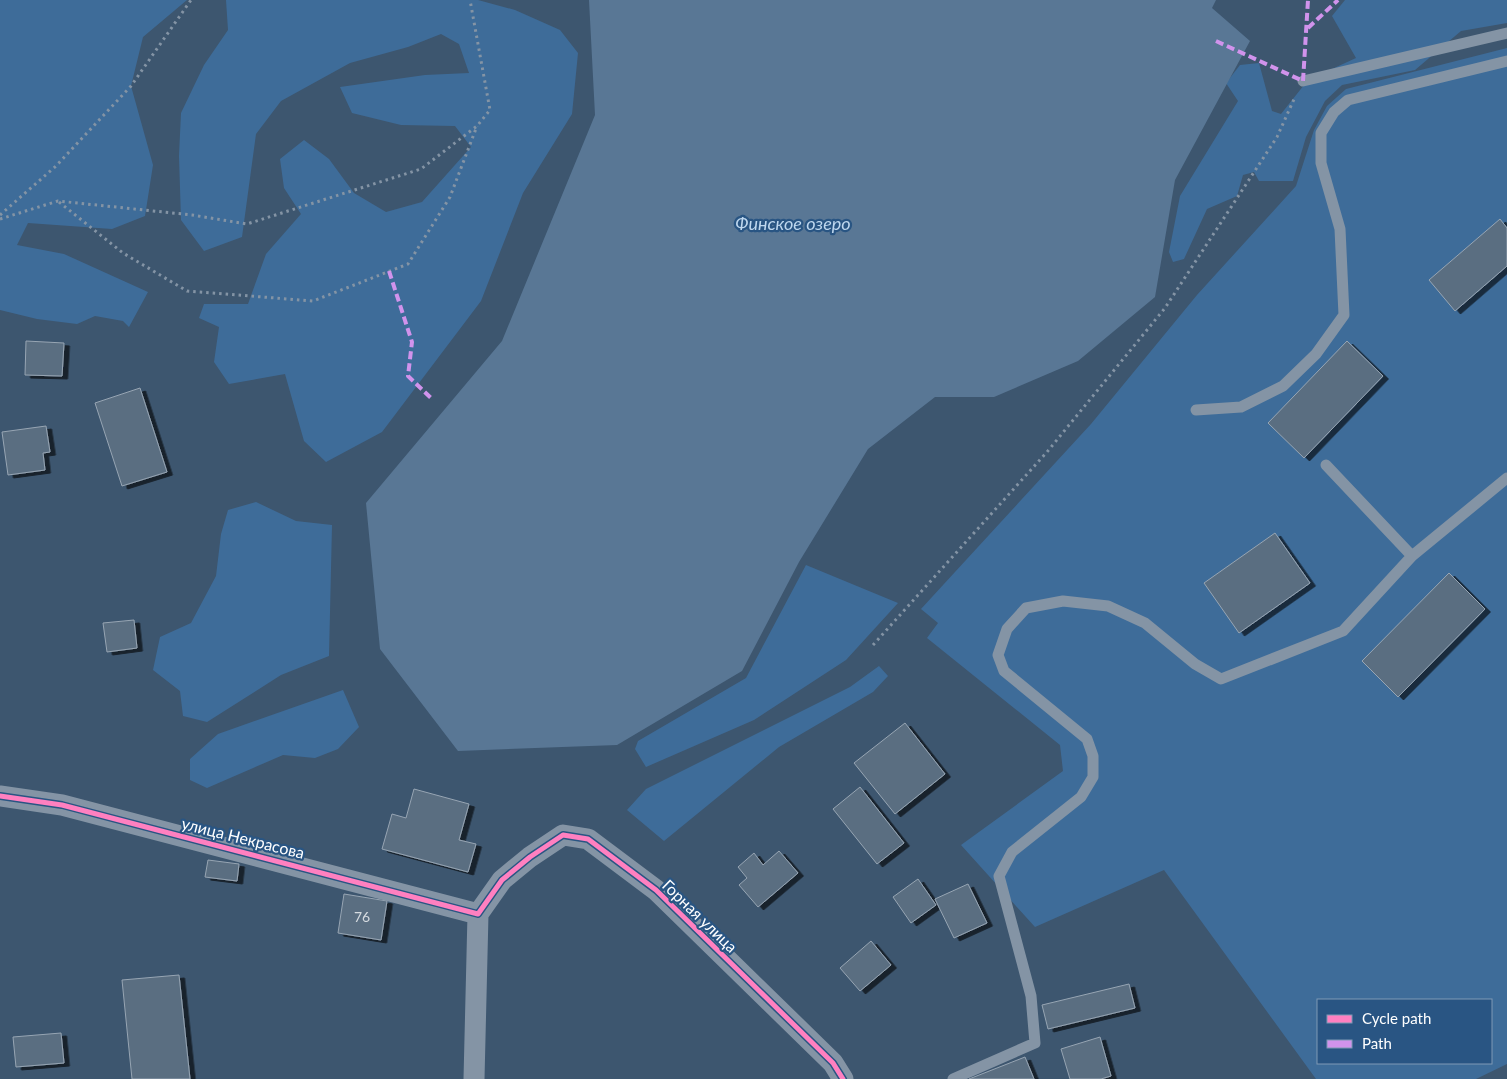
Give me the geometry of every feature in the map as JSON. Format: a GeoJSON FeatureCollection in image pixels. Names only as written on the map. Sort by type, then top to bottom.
{"type":"FeatureCollection","features":[{"type":"Feature","properties":{"kind":"street","name":"улица Некрасова"},"geometry":{"type":"LineString","coordinates":[[0,796],[62,805],[478,914]]}},
{"type":"Feature","properties":{"kind":"street","name":"Горная улица"},"geometry":{"type":"LineString","coordinates":[[478,914],[502,880],[530,857],[562,835],[588,839],[656,890],[833,1062],[843,1079]]}},
{"type":"Feature","properties":{"kind":"street"},"geometry":{"type":"LineString","coordinates":[[474,1079],[478,914]]}},
{"type":"Feature","properties":{"kind":"lane"},"geometry":{"type":"LineString","coordinates":[[1303,81],[1507,33]]}},
{"type":"Feature","properties":{"kind":"lane"},"geometry":{"type":"LineString","coordinates":[[1196,410],[1240,407],[1283,386],[1316,354],[1344,315],[1340,229],[1321,163],[1321,133],[1334,112],[1348,100],[1507,61]]}},
{"type":"Feature","properties":{"kind":"lane"},"geometry":{"type":"LineString","coordinates":[[1326,465],[1412,556]]}},
{"type":"Feature","properties":{"kind":"lane"},"geometry":{"type":"LineString","coordinates":[[953,1079],[1035,1043],[1031,996],[999,876],[1012,852],[1081,797],[1092,777],[1093,756],[1087,738],[1004,671],[998,656],[1006,629],[1026,608],[1063,601],[1108,606],[1145,623],[1195,664],[1220,679],[1343,631],[1412,556],[1507,478]]}},
{"type":"Feature","properties":{"kind":"path"},"geometry":{"type":"LineString","coordinates":[[0,217],[56,166],[131,86],[192,0]]}},
{"type":"Feature","properties":{"kind":"path"},"geometry":{"type":"LineString","coordinates":[[0,217],[58,201],[192,215],[247,224],[421,169],[477,126],[490,110],[470,0]]}},
{"type":"Feature","properties":{"kind":"path"},"geometry":{"type":"LineString","coordinates":[[873,645],[1047,452],[1165,308],[1277,137],[1303,81]]}},
{"type":"Feature","properties":{"kind":"path"},"geometry":{"type":"LineString","coordinates":[[58,201],[123,252],[187,291],[313,301],[408,264],[450,198],[477,126]]}},
{"type":"Feature","properties":{"kind":"shaded area"},"geometry":{"type":"Polygon","coordinates":[[[0,0],[187,0],[143,37],[131,86],[153,165],[145,216],[112,229],[28,223],[17,245],[64,254],[148,292],[129,327],[123,321],[95,316],[77,324],[37,319],[0,310],[0,0]]]}},
{"type":"Feature","properties":{"kind":"shaded area"},"geometry":{"type":"Polygon","coordinates":[[[226,0],[478,0],[515,10],[560,30],[578,53],[572,114],[523,193],[481,301],[382,432],[326,462],[304,441],[285,374],[229,384],[214,362],[219,327],[199,318],[204,304],[248,304],[266,254],[301,214],[284,188],[280,159],[304,140],[329,159],[354,193],[386,212],[422,202],[471,147],[455,126],[401,125],[352,113],[340,87],[425,75],[469,73],[459,44],[441,34],[408,47],[350,63],[281,101],[256,134],[242,237],[204,251],[181,220],[179,156],[181,113],[204,65],[228,30],[226,0]]]}},
{"type":"Feature","properties":{"kind":"shaded area"},"geometry":{"type":"Polygon","coordinates":[[[1345,0],[1507,0],[1507,23],[1461,31],[1415,70],[1342,85],[1325,101],[1306,137],[1293,181],[1259,181],[1254,172],[1243,175],[1237,196],[1207,209],[1184,259],[1173,262],[1169,252],[1180,196],[1238,101],[1226,83],[1240,65],[1259,63],[1272,111],[1281,114],[1308,80],[1356,58],[1332,16],[1345,0]]]}},
{"type":"Feature","properties":{"kind":"shaded area"},"geometry":{"type":"Polygon","coordinates":[[[1507,48],[1507,1064],[1476,1079],[1316,1079],[1164,870],[1035,927],[961,845],[1063,771],[1060,745],[927,638],[938,623],[921,609],[1091,424],[1197,295],[1296,186],[1314,130],[1327,106],[1346,89],[1507,48]]]}},
{"type":"Feature","properties":{"kind":"shaded area"},"geometry":{"type":"Polygon","coordinates":[[[256,502],[296,521],[332,525],[329,656],[281,675],[207,722],[183,716],[180,691],[153,670],[160,637],[191,623],[216,576],[221,534],[228,510],[256,502]]]}},
{"type":"Feature","properties":{"kind":"shaded area"},"geometry":{"type":"Polygon","coordinates":[[[806,565],[898,603],[846,660],[754,720],[646,767],[635,749],[638,741],[746,678],[806,565]]]}},
{"type":"Feature","properties":{"kind":"shaded area"},"geometry":{"type":"Polygon","coordinates":[[[879,666],[888,676],[873,692],[779,747],[664,841],[627,810],[646,789],[850,687],[879,666]]]}},
{"type":"Feature","properties":{"kind":"shaded area"},"geometry":{"type":"Polygon","coordinates":[[[343,690],[359,727],[338,749],[315,758],[283,755],[207,788],[190,780],[190,759],[218,734],[343,690]]]}},
{"type":"Feature","properties":{"kind":"water","name":"Финское озеро"},"geometry":{"type":"Polygon","coordinates":[[[589,0],[1216,0],[1212,8],[1250,41],[1175,180],[1155,297],[1078,361],[994,397],[935,397],[868,449],[799,562],[742,671],[617,745],[458,751],[380,649],[366,503],[502,341],[595,115],[589,0]]]}},
{"type":"Feature","properties":{"kind":"building"},"geometry":{"type":"Polygon","coordinates":[[[1500,219],[1507,228],[1507,266],[1455,311],[1429,280],[1500,219]]]}},
{"type":"Feature","properties":{"kind":"building"},"geometry":{"type":"Polygon","coordinates":[[[26,341],[64,343],[62,376],[25,375],[26,341]]]}},
{"type":"Feature","properties":{"kind":"building"},"geometry":{"type":"Polygon","coordinates":[[[1347,341],[1383,376],[1304,458],[1268,423],[1347,341]]]}},
{"type":"Feature","properties":{"kind":"building"},"geometry":{"type":"Polygon","coordinates":[[[140,388],[167,472],[122,486],[95,403],[140,388]]]}},
{"type":"Feature","properties":{"kind":"building"},"geometry":{"type":"Polygon","coordinates":[[[46,426],[50,452],[43,453],[45,470],[8,475],[2,432],[46,426]]]}},
{"type":"Feature","properties":{"kind":"building"},"geometry":{"type":"Polygon","coordinates":[[[1275,533],[1310,583],[1239,633],[1204,583],[1275,533]]]}},
{"type":"Feature","properties":{"kind":"building"},"geometry":{"type":"Polygon","coordinates":[[[1449,573],[1485,609],[1398,697],[1362,661],[1449,573]]]}},
{"type":"Feature","properties":{"kind":"building"},"geometry":{"type":"Polygon","coordinates":[[[134,620],[137,648],[107,652],[103,623],[134,620]]]}},
{"type":"Feature","properties":{"kind":"building"},"geometry":{"type":"Polygon","coordinates":[[[905,723],[945,774],[895,814],[854,763],[905,723]]]}},
{"type":"Feature","properties":{"kind":"building"},"geometry":{"type":"Polygon","coordinates":[[[860,787],[904,843],[877,864],[833,809],[860,787]]]}},
{"type":"Feature","properties":{"kind":"building"},"geometry":{"type":"Polygon","coordinates":[[[414,789],[469,804],[459,840],[476,844],[468,872],[382,849],[392,814],[406,818],[414,789]]]}},
{"type":"Feature","properties":{"kind":"building"},"geometry":{"type":"Polygon","coordinates":[[[779,851],[798,873],[758,907],[739,885],[747,878],[738,867],[754,853],[763,865],[779,851]]]}},
{"type":"Feature","properties":{"kind":"building"},"geometry":{"type":"Polygon","coordinates":[[[208,860],[239,864],[237,881],[205,877],[208,860]]]}},
{"type":"Feature","properties":{"kind":"building"},"geometry":{"type":"Polygon","coordinates":[[[918,879],[936,905],[911,923],[893,897],[918,879]]]}},
{"type":"Feature","properties":{"kind":"building"},"geometry":{"type":"Polygon","coordinates":[[[968,884],[987,923],[954,938],[935,899],[968,884]]]}},
{"type":"Feature","properties":{"kind":"building"},"geometry":{"type":"Polygon","coordinates":[[[344,894],[387,901],[381,940],[338,933],[344,894]]]}},
{"type":"Feature","properties":{"kind":"building"},"geometry":{"type":"Polygon","coordinates":[[[871,941],[891,965],[860,991],[840,968],[871,941]]]}},
{"type":"Feature","properties":{"kind":"building"},"geometry":{"type":"Polygon","coordinates":[[[179,975],[190,1079],[132,1079],[122,980],[179,975]]]}},
{"type":"Feature","properties":{"kind":"building"},"geometry":{"type":"Polygon","coordinates":[[[1129,984],[1135,1008],[1048,1029],[1042,1005],[1129,984]]]}},
{"type":"Feature","properties":{"kind":"building"},"geometry":{"type":"Polygon","coordinates":[[[61,1033],[64,1063],[16,1067],[13,1037],[61,1033]]]}},
{"type":"Feature","properties":{"kind":"building"},"geometry":{"type":"Polygon","coordinates":[[[1100,1037],[1111,1076],[1101,1079],[1070,1079],[1061,1049],[1100,1037]]]}},
{"type":"Feature","properties":{"kind":"building"},"geometry":{"type":"Polygon","coordinates":[[[1025,1057],[1034,1079],[969,1079],[1025,1057]]]}},
{"type":"Feature","properties":{"kind":"marked path"},"geometry":{"type":"LineString","coordinates":[[1216,41],[1303,81],[1308,0]]}},
{"type":"Feature","properties":{"kind":"marked path"},"geometry":{"type":"LineString","coordinates":[[1308,28],[1338,0]]}},
{"type":"Feature","properties":{"kind":"marked path"},"geometry":{"type":"LineString","coordinates":[[389,271],[412,342],[408,376],[432,399]]}},
{"type":"Feature","properties":{"kind":"cycle path"},"geometry":{"type":"LineString","coordinates":[[0,796],[62,805],[478,914],[502,880],[530,857],[563,835],[588,839],[656,890],[833,1063],[843,1079]]}}]}
